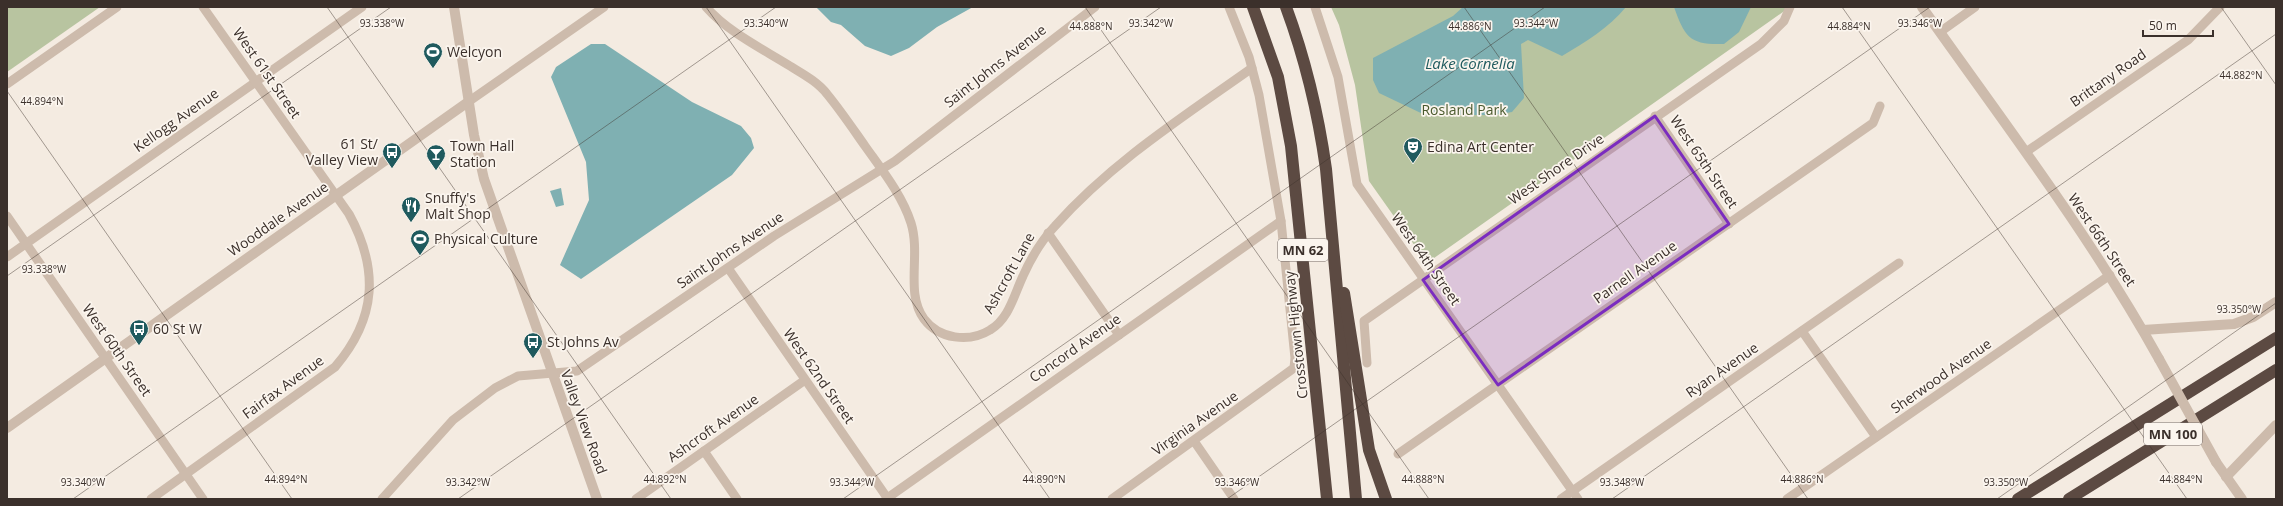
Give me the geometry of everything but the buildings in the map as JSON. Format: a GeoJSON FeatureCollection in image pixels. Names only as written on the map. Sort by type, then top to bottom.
{"type":"FeatureCollection","features":[{"type":"Feature","properties":{"kind":"highway","name":"Crosstown Highway"},"geometry":{"type":"LineString","coordinates":[[1253,7],[1278,77],[1291,146],[1327,499]]}},
{"type":"Feature","properties":{"kind":"highway","name":"MN 62"},"geometry":{"type":"LineString","coordinates":[[1286,7],[1302,50],[1317,111],[1326,169],[1356,499]]}},
{"type":"Feature","properties":{"kind":"highway"},"geometry":{"type":"LineString","coordinates":[[1330,214],[1369,450],[1386,499]]}},
{"type":"Feature","properties":{"kind":"highway","name":"MN 100"},"geometry":{"type":"LineString","coordinates":[[2018,499],[2276,338]]}},
{"type":"Feature","properties":{"kind":"highway","name":"MN 100"},"geometry":{"type":"LineString","coordinates":[[2069,499],[2276,370]]}},
{"type":"Feature","properties":{"kind":"street"},"geometry":{"type":"LineString","coordinates":[[7,84],[117,7]]}},
{"type":"Feature","properties":{"kind":"street","name":"West 61st Street"},"geometry":{"type":"LineString","coordinates":[[203,7],[349,214]]}},
{"type":"Feature","properties":{"kind":"street","name":"Kellogg Avenue"},"geometry":{"type":"LineString","coordinates":[[7,257],[362,7]]}},
{"type":"Feature","properties":{"kind":"street","name":"Valley View Road"},"geometry":{"type":"LineString","coordinates":[[454,7],[468,102],[484,179],[597,499]]}},
{"type":"Feature","properties":{"kind":"street","name":"Wooddale Avenue"},"geometry":{"type":"LineString","coordinates":[[7,428],[604,7]]}},
{"type":"Feature","properties":{"kind":"street","name":"Ashcroft Lane"},"geometry":{"type":"LineString","coordinates":[[706,7],[732,30],[813,80],[825,91],[881,169],[904,206],[911,224],[916,261],[914,294],[918,308],[925,320],[936,330],[949,336],[963,338],[978,336],[991,330],[1002,320],[1031,260],[1048,233],[1082,196],[1111,170],[1252,68]]}},
{"type":"Feature","properties":{"kind":"street","name":"Saint Johns Avenue"},"geometry":{"type":"LineString","coordinates":[[382,499],[453,420],[494,388],[518,376],[577,371],[816,208],[881,169],[928,137],[1095,7]]}},
{"type":"Feature","properties":{"kind":"street"},"geometry":{"type":"LineString","coordinates":[[1229,7],[1252,68],[1259,95],[1281,221]]}},
{"type":"Feature","properties":{"kind":"street","name":"West 64th Street"},"geometry":{"type":"LineString","coordinates":[[1315,7],[1338,77],[1357,184],[1578,499]]}},
{"type":"Feature","properties":{"kind":"street","name":"West Shore Drive"},"geometry":{"type":"LineString","coordinates":[[1367,363],[1364,321],[1655,116],[1761,44],[1784,21],[1790,7]]}},
{"type":"Feature","properties":{"kind":"street","name":"West 66th Street"},"geometry":{"type":"LineString","coordinates":[[1922,7],[2026,152],[2110,275],[2143,330],[2216,462],[2242,499]]}},
{"type":"Feature","properties":{"kind":"street"},"geometry":{"type":"LineString","coordinates":[[1940,32],[1975,7]]}},
{"type":"Feature","properties":{"kind":"street","name":"Brittany Road"},"geometry":{"type":"LineString","coordinates":[[2026,152],[2188,40],[2220,7]]}},
{"type":"Feature","properties":{"kind":"street","name":"Parnell Avenue"},"geometry":{"type":"LineString","coordinates":[[1398,454],[1873,123],[1880,106]]}},
{"type":"Feature","properties":{"kind":"street","name":"West 65th Street"},"geometry":{"type":"LineString","coordinates":[[1655,116],[1729,224]]}},
{"type":"Feature","properties":{"kind":"street","name":"Fairfax Avenue"},"geometry":{"type":"LineString","coordinates":[[151,499],[319,380],[349,351],[359,332],[370,293],[370,272],[366,251],[359,232],[349,214]]}},
{"type":"Feature","properties":{"kind":"street","name":"West 60th Street"},"geometry":{"type":"LineString","coordinates":[[7,216],[203,499]]}},
{"type":"Feature","properties":{"kind":"street","name":"Concord Avenue"},"geometry":{"type":"LineString","coordinates":[[887,499],[1281,221]]}},
{"type":"Feature","properties":{"kind":"street","name":"Virginia Avenue"},"geometry":{"type":"LineString","coordinates":[[1112,499],[1194,442],[1294,368],[1295,358],[1281,221]]}},
{"type":"Feature","properties":{"kind":"street"},"geometry":{"type":"LineString","coordinates":[[1048,233],[1119,335]]}},
{"type":"Feature","properties":{"kind":"street","name":"Ryan Avenue"},"geometry":{"type":"LineString","coordinates":[[1561,499],[1899,263]]}},
{"type":"Feature","properties":{"kind":"street","name":"West 62nd Street"},"geometry":{"type":"LineString","coordinates":[[728,268],[887,499]]}},
{"type":"Feature","properties":{"kind":"street","name":"Sherwood Avenue"},"geometry":{"type":"LineString","coordinates":[[1788,499],[2110,275]]}},
{"type":"Feature","properties":{"kind":"street"},"geometry":{"type":"LineString","coordinates":[[2143,330],[2234,324],[2253,317],[2276,302]]}},
{"type":"Feature","properties":{"kind":"street"},"geometry":{"type":"LineString","coordinates":[[1802,331],[1876,438]]}},
{"type":"Feature","properties":{"kind":"street","name":"Ashcroft Avenue"},"geometry":{"type":"LineString","coordinates":[[636,499],[805,380]]}},
{"type":"Feature","properties":{"kind":"street"},"geometry":{"type":"LineString","coordinates":[[2226,477],[2276,425]]}},
{"type":"Feature","properties":{"kind":"street"},"geometry":{"type":"LineString","coordinates":[[1194,442],[1234,499]]}},
{"type":"Feature","properties":{"kind":"street"},"geometry":{"type":"LineString","coordinates":[[704,451],[737,499]]}},
{"type":"Feature","properties":{"kind":"highlighted area"},"geometry":{"type":"Polygon","coordinates":[[[1655,116],[1729,224],[1498,385],[1423,280],[1655,116]]]}},
{"type":"Feature","properties":{"kind":"green space"},"geometry":{"type":"Polygon","coordinates":[[[7,7],[100,7],[7,72],[7,7]]]}},
{"type":"Feature","properties":{"kind":"green space","name":"Rosland Park"},"geometry":{"type":"Polygon","coordinates":[[[1331,7],[1790,7],[1427,263],[1369,181],[1355,85],[1339,25],[1331,7]]]}},
{"type":"Feature","properties":{"kind":"water"},"geometry":{"type":"Polygon","coordinates":[[[816,7],[973,7],[937,27],[909,48],[891,56],[865,46],[841,25],[831,22],[816,7]]]}},
{"type":"Feature","properties":{"kind":"water","name":"Lake Cornelia"},"geometry":{"type":"Polygon","coordinates":[[[1463,7],[1626,7],[1612,22],[1588,40],[1562,56],[1528,40],[1521,44],[1524,98],[1512,112],[1494,115],[1425,115],[1379,93],[1373,80],[1373,58],[1453,16],[1463,7]]]}},
{"type":"Feature","properties":{"kind":"water"},"geometry":{"type":"Polygon","coordinates":[[[1674,7],[1751,7],[1739,32],[1724,44],[1713,44],[1703,43],[1690,38],[1682,26],[1674,7]]]}},
{"type":"Feature","properties":{"kind":"water"},"geometry":{"type":"Polygon","coordinates":[[[591,44],[605,44],[692,102],[741,126],[751,138],[754,148],[732,175],[581,279],[560,265],[589,200],[586,162],[551,77],[556,67],[591,44]]]}},
{"type":"Feature","properties":{"kind":"water"},"geometry":{"type":"Polygon","coordinates":[[[561,188],[564,205],[556,207],[550,191],[561,188]]]}},
{"type":"Feature","properties":{"kind":"place","name":"Welcyon"},"geometry":{"type":"Point","coordinates":[433,69]}},
{"type":"Feature","properties":{"kind":"place","name":"Edina Art Center"},"geometry":{"type":"Point","coordinates":[1413,164]}},
{"type":"Feature","properties":{"kind":"place","name":"61 St/ Valley View"},"geometry":{"type":"Point","coordinates":[392,169]}},
{"type":"Feature","properties":{"kind":"place","name":"Town Hall Station"},"geometry":{"type":"Point","coordinates":[436,171]}},
{"type":"Feature","properties":{"kind":"place","name":"Snuffy's Malt Shop"},"geometry":{"type":"Point","coordinates":[411,223]}},
{"type":"Feature","properties":{"kind":"place","name":"Physical Culture"},"geometry":{"type":"Point","coordinates":[420,256]}},
{"type":"Feature","properties":{"kind":"place","name":"60 St W"},"geometry":{"type":"Point","coordinates":[139,346]}},
{"type":"Feature","properties":{"kind":"place","name":"St Johns Av"},"geometry":{"type":"Point","coordinates":[533,359]}}]}
